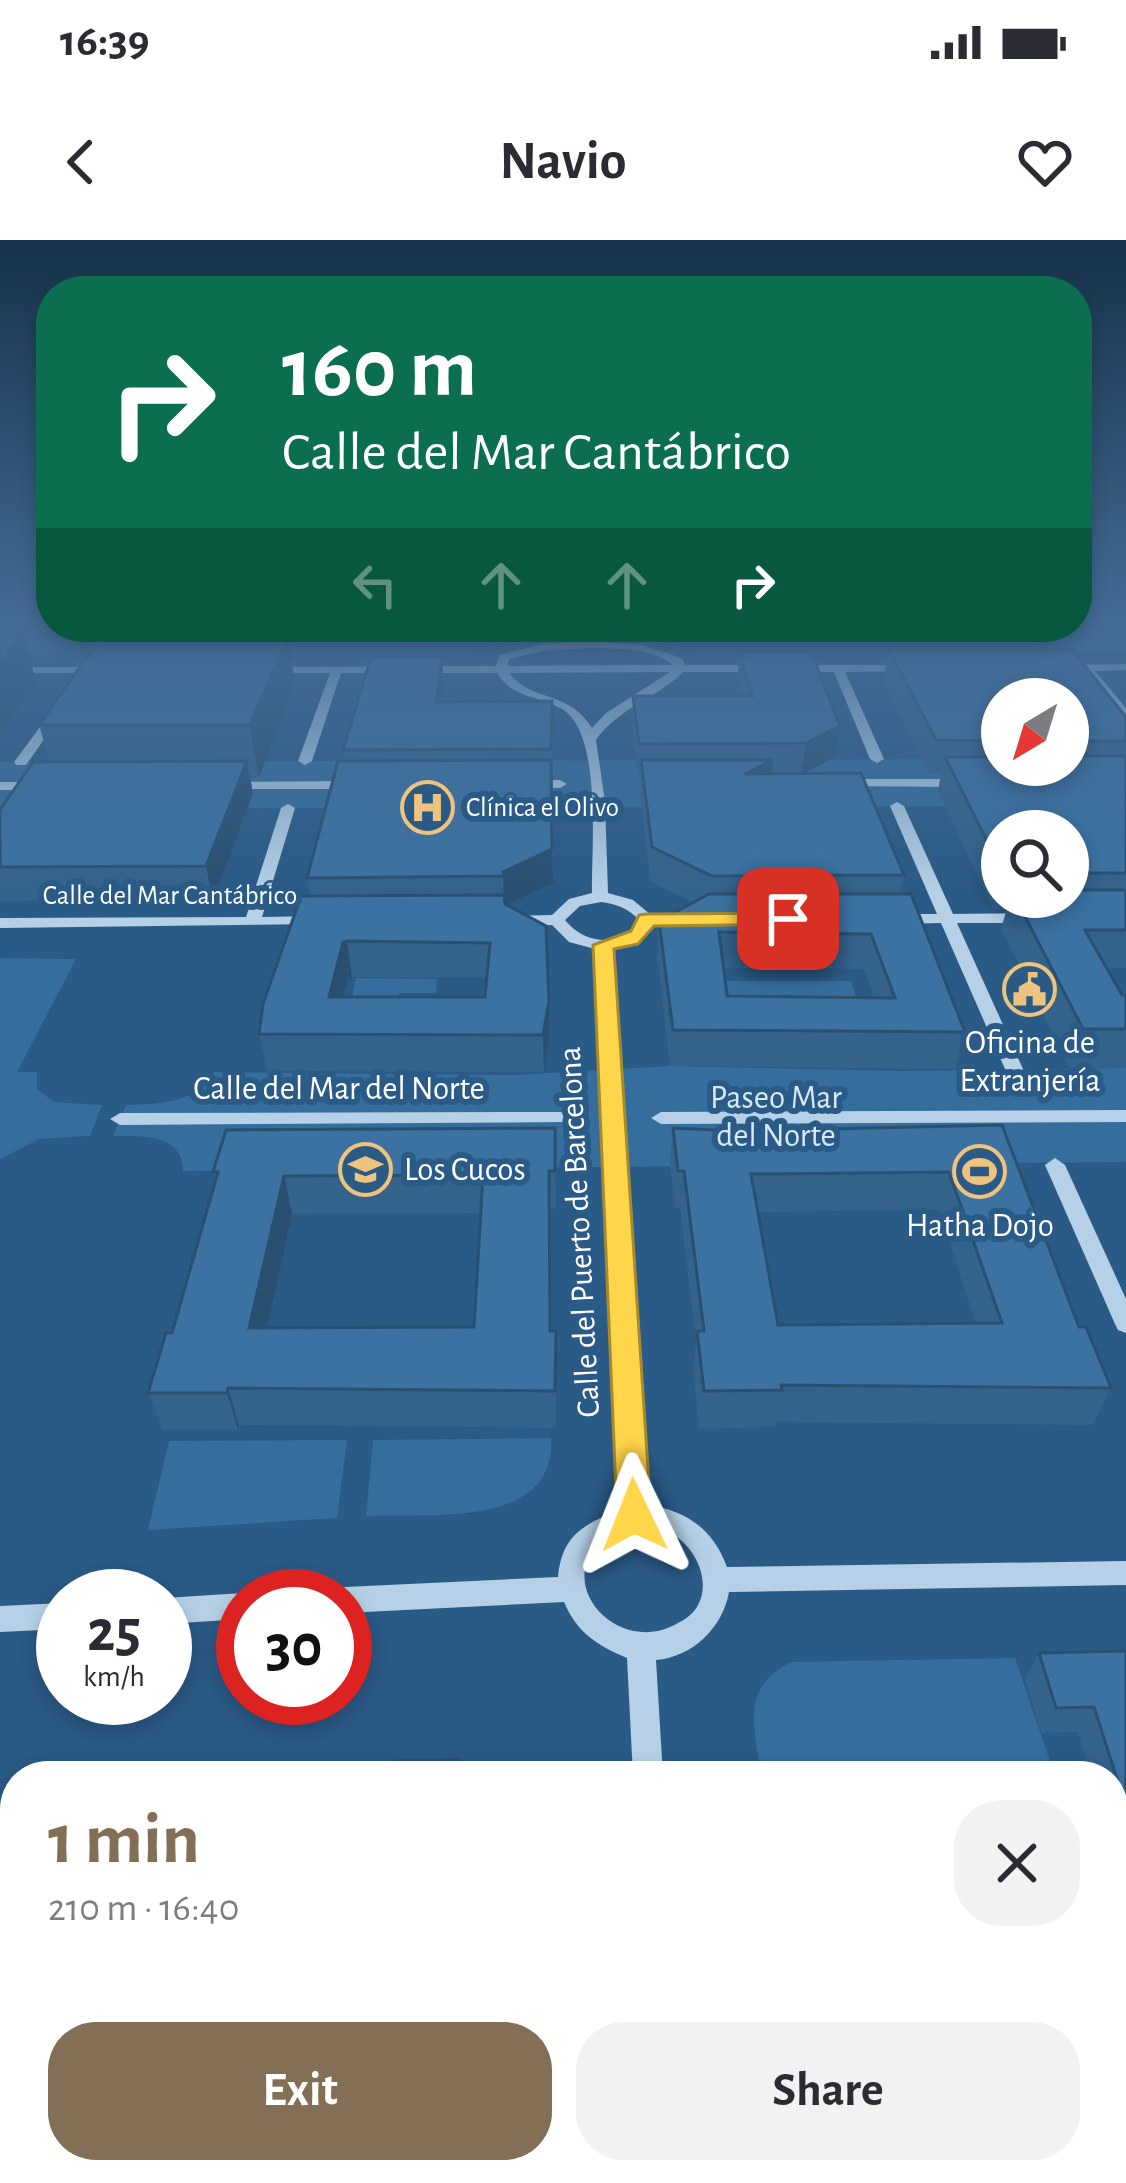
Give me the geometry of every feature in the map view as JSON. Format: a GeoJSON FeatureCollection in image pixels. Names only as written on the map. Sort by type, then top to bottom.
{"type":"FeatureCollection","features":[{"type":"Feature","properties":{"kind":"street"},"geometry":{"type":"LineString","coordinates":[[21,762],[56,714]]}},
{"type":"Feature","properties":{"kind":"street"},"geometry":{"type":"LineString","coordinates":[[305,761],[322,714]]}},
{"type":"Feature","properties":{"kind":"street"},"geometry":{"type":"LineString","coordinates":[[576,714],[591,738],[600,898]]}},
{"type":"Feature","properties":{"kind":"street"},"geometry":{"type":"LineString","coordinates":[[591,738],[609,714]]}},
{"type":"Feature","properties":{"kind":"street"},"geometry":{"type":"LineString","coordinates":[[858,714],[877,759]]}},
{"type":"Feature","properties":{"kind":"street"},"geometry":{"type":"LineString","coordinates":[[813,783],[981,782]]}},
{"type":"Feature","properties":{"kind":"street"},"geometry":{"type":"LineString","coordinates":[[515,784],[560,784]]}},
{"type":"Feature","properties":{"kind":"street"},"geometry":{"type":"LineString","coordinates":[[198,786],[380,785]]}},
{"type":"Feature","properties":{"kind":"street"},"geometry":{"type":"LineString","coordinates":[[0,786],[62,786]]}},
{"type":"Feature","properties":{"kind":"street"},"geometry":{"type":"LineString","coordinates":[[897,806],[1014,1069]]}},
{"type":"Feature","properties":{"kind":"street"},"geometry":{"type":"LineString","coordinates":[[252,922],[288,808]]}},
{"type":"Feature","properties":{"kind":"street"},"geometry":{"type":"LineString","coordinates":[[499,921],[557,920],[574,902],[600,898],[627,902],[646,920],[707,920]]}},
{"type":"Feature","properties":{"kind":"street"},"geometry":{"type":"LineString","coordinates":[[864,919],[1059,918]]}},
{"type":"Feature","properties":{"kind":"street"},"geometry":{"type":"LineString","coordinates":[[557,920],[575,940],[603,945],[631,940],[646,920]]}},
{"type":"Feature","properties":{"kind":"street","name":"Calle del Mar Cantábrico"},"geometry":{"type":"LineString","coordinates":[[0,923],[340,921]]}},
{"type":"Feature","properties":{"kind":"street","name":"Calle del Puerto de Barcelona"},"geometry":{"type":"LineString","coordinates":[[603,945],[634,1515]]}},
{"type":"Feature","properties":{"kind":"street"},"geometry":{"type":"LineString","coordinates":[[661,1118],[1126,1116]]}},
{"type":"Feature","properties":{"kind":"street","name":"Calle del Mar del Norte"},"geometry":{"type":"LineString","coordinates":[[120,1119],[560,1118]]}},
{"type":"Feature","properties":{"kind":"street"},"geometry":{"type":"LineString","coordinates":[[1055,1165],[1126,1324]]}},
{"type":"Feature","properties":{"kind":"street"},"geometry":{"type":"LineString","coordinates":[[634,1515],[661,1518],[682,1527],[712,1560],[717,1580],[706,1620],[690,1635],[669,1646],[641,1648],[613,1641],[593,1628],[578,1610],[571,1589],[578,1548],[591,1532],[634,1515]]}},
{"type":"Feature","properties":{"kind":"street"},"geometry":{"type":"LineString","coordinates":[[717,1580],[1126,1573]]}},
{"type":"Feature","properties":{"kind":"street"},"geometry":{"type":"LineString","coordinates":[[372,1599],[571,1589]]}},
{"type":"Feature","properties":{"kind":"street"},"geometry":{"type":"LineString","coordinates":[[0,1619],[36,1617]]}},
{"type":"Feature","properties":{"kind":"street"},"geometry":{"type":"LineString","coordinates":[[641,1648],[647,1761]]}},
{"type":"Feature","properties":{"kind":"green space"},"geometry":{"type":"Polygon","coordinates":[[[981,759],[981,786],[1089,786],[1089,780],[1126,806],[0,809],[0,762],[981,759]]]}},
{"type":"Feature","properties":{"kind":"green space"},"geometry":{"type":"Polygon","coordinates":[[[0,958],[76,959],[17,1072],[37,1072],[37,1089],[54,1102],[102,1105],[90,1136],[39,1139],[0,1159],[0,958]]]}},
{"type":"Feature","properties":{"kind":"green space"},"geometry":{"type":"Polygon","coordinates":[[[356,978],[437,979],[436,993],[399,993],[395,1016],[345,1030],[356,978]]]}},
{"type":"Feature","properties":{"kind":"green space"},"geometry":{"type":"Polygon","coordinates":[[[726,981],[851,981],[862,1017],[730,1001],[726,981]]]}},
{"type":"Feature","properties":{"kind":"green space","name":"Paseo Mar del Norte"},"geometry":{"type":"Polygon","coordinates":[[[670,1066],[901,1071],[1126,1068],[1126,1162],[183,1171],[181,1159],[168,1143],[113,1136],[126,1105],[187,1096],[214,1072],[516,1075],[670,1066]]]}},
{"type":"Feature","properties":{"kind":"green space"},"geometry":{"type":"Polygon","coordinates":[[[551,1438],[547,1468],[533,1489],[511,1502],[454,1514],[366,1516],[373,1440],[551,1438]]]}},
{"type":"Feature","properties":{"kind":"green space"},"geometry":{"type":"Polygon","coordinates":[[[347,1440],[337,1518],[148,1530],[169,1441],[347,1440]]]}},
{"type":"Feature","properties":{"kind":"green space"},"geometry":{"type":"Polygon","coordinates":[[[1015,1658],[1050,1761],[759,1761],[754,1725],[757,1697],[764,1684],[791,1662],[1015,1658]]]}},
{"type":"Feature","properties":{"kind":"building"},"geometry":{"type":"Polygon","coordinates":[[[47,714],[255,714],[250,725],[39,725],[47,714]]]}},
{"type":"Feature","properties":{"kind":"building"},"geometry":{"type":"Polygon","coordinates":[[[354,714],[552,714],[551,749],[343,750],[354,714]]]}},
{"type":"Feature","properties":{"kind":"building"},"geometry":{"type":"Polygon","coordinates":[[[635,714],[835,714],[840,726],[806,743],[639,744],[635,714]]]}},
{"type":"Feature","properties":{"kind":"building"},"geometry":{"type":"Polygon","coordinates":[[[922,714],[981,714],[981,741],[936,740],[922,714]]]}},
{"type":"Feature","properties":{"kind":"building"},"geometry":{"type":"Polygon","coordinates":[[[1089,714],[1123,714],[1126,741],[1089,741],[1089,714]]]}},
{"type":"Feature","properties":{"kind":"building"},"geometry":{"type":"Polygon","coordinates":[[[1089,756],[1126,756],[1126,873],[1089,873],[1089,810],[981,810],[981,829],[945,757],[981,757],[981,786],[1089,786],[1089,756]]]}},
{"type":"Feature","properties":{"kind":"building"},"geometry":{"type":"Polygon","coordinates":[[[551,760],[552,849],[503,876],[307,878],[338,761],[551,760]]]}},
{"type":"Feature","properties":{"kind":"building"},"geometry":{"type":"Polygon","coordinates":[[[641,760],[773,760],[745,774],[861,773],[904,875],[712,876],[652,847],[641,760]]]}},
{"type":"Feature","properties":{"kind":"building"},"geometry":{"type":"Polygon","coordinates":[[[247,761],[206,866],[0,867],[0,810],[33,762],[247,761]]]}},
{"type":"Feature","properties":{"kind":"building"},"geometry":{"type":"Polygon","coordinates":[[[1089,890],[1126,890],[1126,930],[1085,930],[1126,995],[1126,1029],[1083,1029],[1026,918],[1089,918],[1089,890]]]}},
{"type":"Feature","properties":{"kind":"building"},"geometry":{"type":"Polygon","coordinates":[[[709,894],[911,894],[965,1032],[673,1030],[659,921],[709,894]],[[719,932],[727,996],[895,998],[871,934],[719,932]]]}},
{"type":"Feature","properties":{"kind":"building"},"geometry":{"type":"Polygon","coordinates":[[[504,895],[505,904],[546,926],[549,1001],[543,1035],[259,1034],[263,1004],[301,896],[504,895]],[[343,942],[329,997],[485,997],[490,943],[343,942]]]}},
{"type":"Feature","properties":{"kind":"building"},"geometry":{"type":"Polygon","coordinates":[[[1002,1125],[1079,1327],[1086,1327],[1111,1388],[781,1385],[782,1390],[704,1391],[697,1331],[704,1331],[684,1171],[678,1171],[673,1128],[1002,1125]],[[949,1172],[751,1174],[778,1325],[1002,1323],[949,1172]]]}},
{"type":"Feature","properties":{"kind":"building"},"geometry":{"type":"Polygon","coordinates":[[[555,1128],[555,1171],[549,1171],[555,1391],[228,1388],[227,1393],[148,1393],[166,1333],[172,1333],[226,1130],[555,1128]],[[483,1175],[284,1176],[249,1328],[474,1327],[483,1175]]]}},
{"type":"Feature","properties":{"kind":"building"},"geometry":{"type":"Polygon","coordinates":[[[1126,1651],[1126,1761],[1111,1761],[1094,1707],[1056,1708],[1039,1653],[1126,1651]]]}},
{"type":"Feature","properties":{"kind":"place","name":"Clínica el Olivo"},"geometry":{"type":"Point","coordinates":[427,807]}},
{"type":"Feature","properties":{"kind":"place","name":"Oficina de Extranjería"},"geometry":{"type":"Point","coordinates":[1030,989]}},
{"type":"Feature","properties":{"kind":"place","name":"Los Cucos"},"geometry":{"type":"Point","coordinates":[365,1170]}},
{"type":"Feature","properties":{"kind":"place","name":"Hatha Dojo"},"geometry":{"type":"Point","coordinates":[980,1172]}},
{"type":"Feature","properties":{"kind":"route"},"geometry":{"type":"LineString","coordinates":[[634,1515],[603,945],[631,940],[646,920],[788,919]]}}]}
